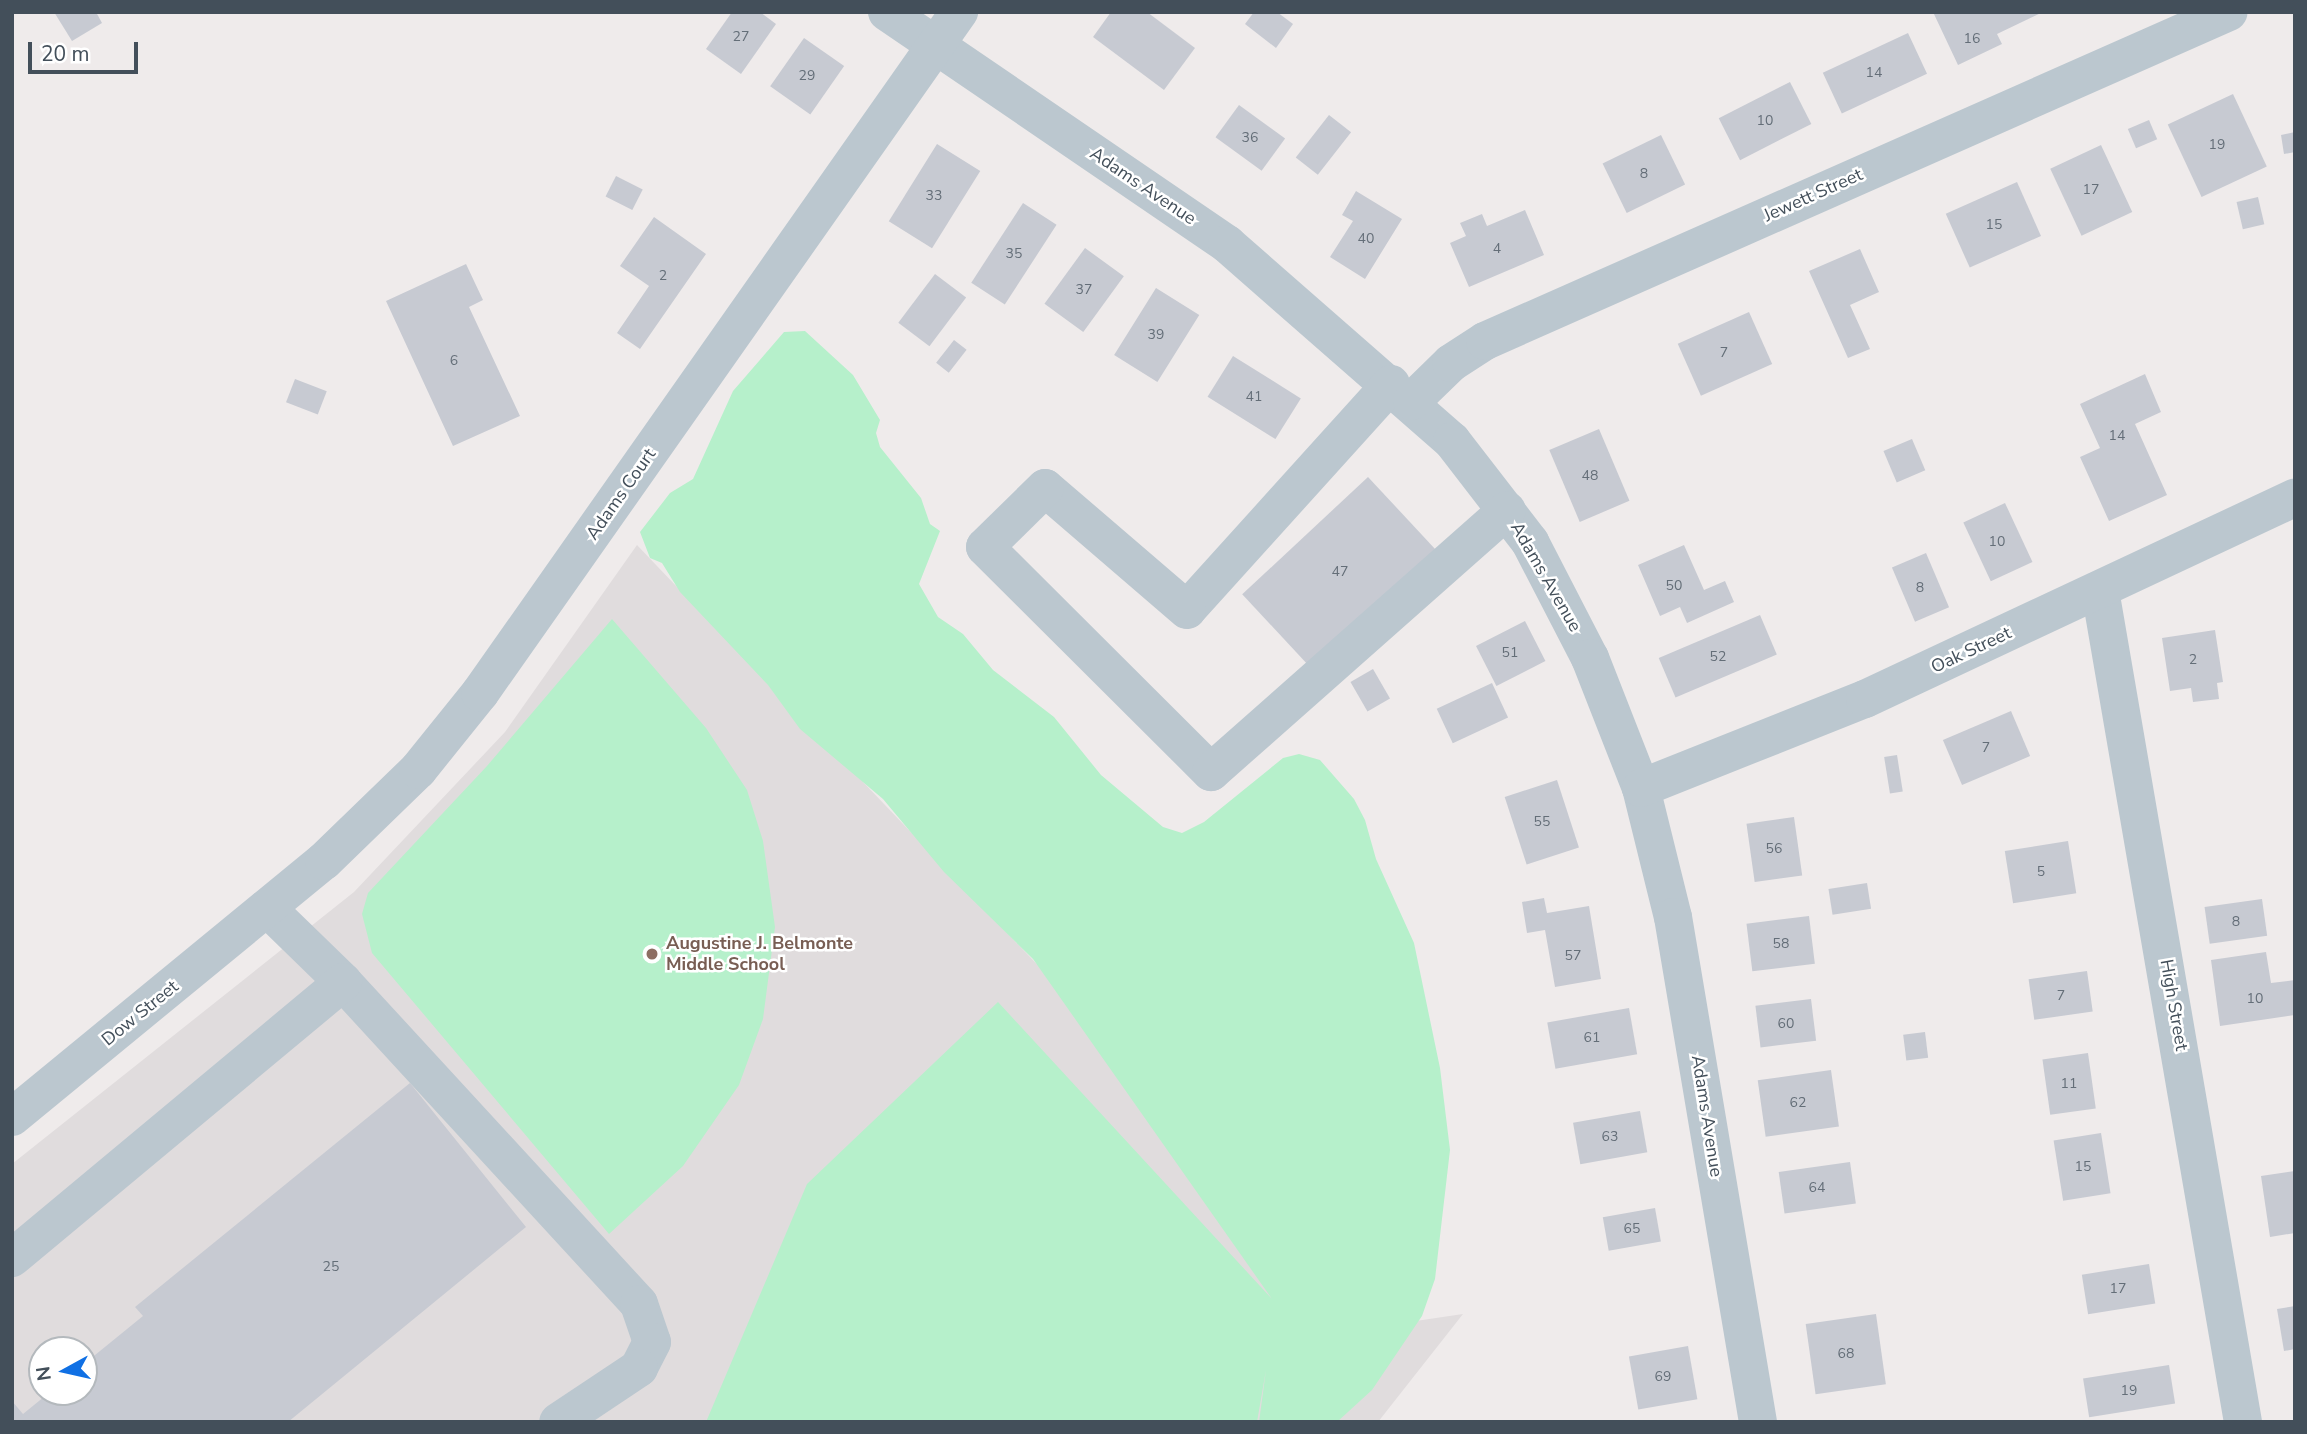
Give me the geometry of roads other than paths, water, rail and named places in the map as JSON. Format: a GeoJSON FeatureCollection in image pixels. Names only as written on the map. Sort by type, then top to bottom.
{"type":"FeatureCollection","features":[{"type":"Feature","properties":{"kind":"street","name":"Adams Avenue"},"geometry":{"type":"LineString","coordinates":[[887,12],[1227,244],[1401,392],[1452,441],[1507,510],[1579,635],[1618,721],[1641,788],[1679,954],[1758,1422]]}},
{"type":"Feature","properties":{"kind":"street","name":"Adams Court"},"geometry":{"type":"LineString","coordinates":[[267,908],[390,801],[480,693],[959,12]]}},
{"type":"Feature","properties":{"kind":"street","name":"Jewett Street"},"geometry":{"type":"LineString","coordinates":[[1507,510],[1211,772],[985,547],[1045,488],[1187,610],[1401,392],[1485,341],[2229,12]]}},
{"type":"Feature","properties":{"kind":"street","name":"Oak Street"},"geometry":{"type":"LineString","coordinates":[[1641,788],[1866,699],[2295,498]]}},
{"type":"Feature","properties":{"kind":"street","name":"High Street"},"geometry":{"type":"LineString","coordinates":[[2100,590],[2243,1422]]}},
{"type":"Feature","properties":{"kind":"street"},"geometry":{"type":"LineString","coordinates":[[267,908],[343,982],[639,1304],[652,1342],[639,1368],[558,1422]]}},
{"type":"Feature","properties":{"kind":"street","name":"Dow Street"},"geometry":{"type":"LineString","coordinates":[[12,1117],[267,908]]}},
{"type":"Feature","properties":{"kind":"street"},"geometry":{"type":"LineString","coordinates":[[12,1258],[343,982]]}},
{"type":"Feature","properties":{"kind":"place","name":"Augustine J. Belmonte Middle School"},"geometry":{"type":"Point","coordinates":[652,954]}}]}
